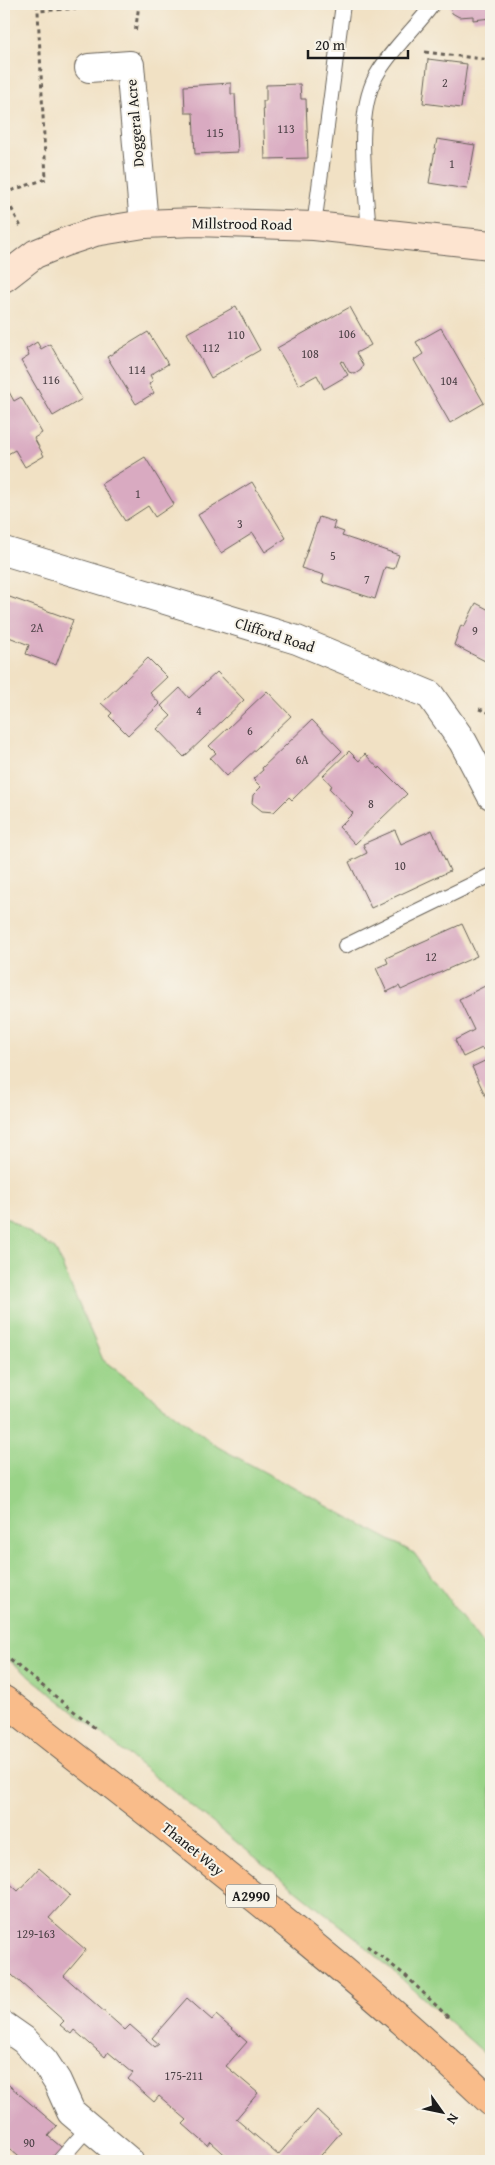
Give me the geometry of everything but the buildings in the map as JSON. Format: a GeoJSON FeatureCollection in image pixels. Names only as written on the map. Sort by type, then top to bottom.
{"type":"FeatureCollection","features":[{"type":"Feature","properties":{"kind":"main road","name":"Thanet Way"},"geometry":{"type":"LineString","coordinates":[[4,1700],[329,1959],[427,2040],[491,2102]]}},
{"type":"Feature","properties":{"kind":"street","name":"Doggeral Acre"},"geometry":{"type":"LineString","coordinates":[[89,68],[130,65],[144,224]]}},
{"type":"Feature","properties":{"kind":"street","name":"Millstrood Road"},"geometry":{"type":"LineString","coordinates":[[4,278],[35,254],[62,243],[95,232],[144,224],[195,222],[314,226],[491,245]]}},
{"type":"Feature","properties":{"kind":"street","name":"Clifford Road"},"geometry":{"type":"LineString","coordinates":[[4,550],[296,640],[430,695],[463,742],[491,795]]}},
{"type":"Feature","properties":{"kind":"street"},"geometry":{"type":"LineString","coordinates":[[4,2026],[36,2051],[57,2081],[71,2112],[129,2161]]}},
{"type":"Feature","properties":{"kind":"lane"},"geometry":{"type":"LineString","coordinates":[[314,226],[343,4]]}},
{"type":"Feature","properties":{"kind":"lane"},"geometry":{"type":"LineString","coordinates":[[369,232],[363,123],[368,96],[376,77],[396,48],[433,4]]}},
{"type":"Feature","properties":{"kind":"lane"},"geometry":{"type":"LineString","coordinates":[[345,946],[491,875]]}},
{"type":"Feature","properties":{"kind":"lane"},"geometry":{"type":"LineString","coordinates":[[59,2161],[89,2127]]}},
{"type":"Feature","properties":{"kind":"path"},"geometry":{"type":"LineString","coordinates":[[37,4],[38,11]]}},
{"type":"Feature","properties":{"kind":"path"},"geometry":{"type":"LineString","coordinates":[[396,48],[491,60]]}},
{"type":"Feature","properties":{"kind":"path"},"geometry":{"type":"LineString","coordinates":[[4,194],[35,254]]}},
{"type":"Feature","properties":{"kind":"green space"},"geometry":{"type":"Polygon","coordinates":[[[4,1216],[55,1249],[103,1360],[218,1447],[414,1553],[491,1656],[491,2059],[355,1937],[4,1656],[4,1216]]]}}]}
